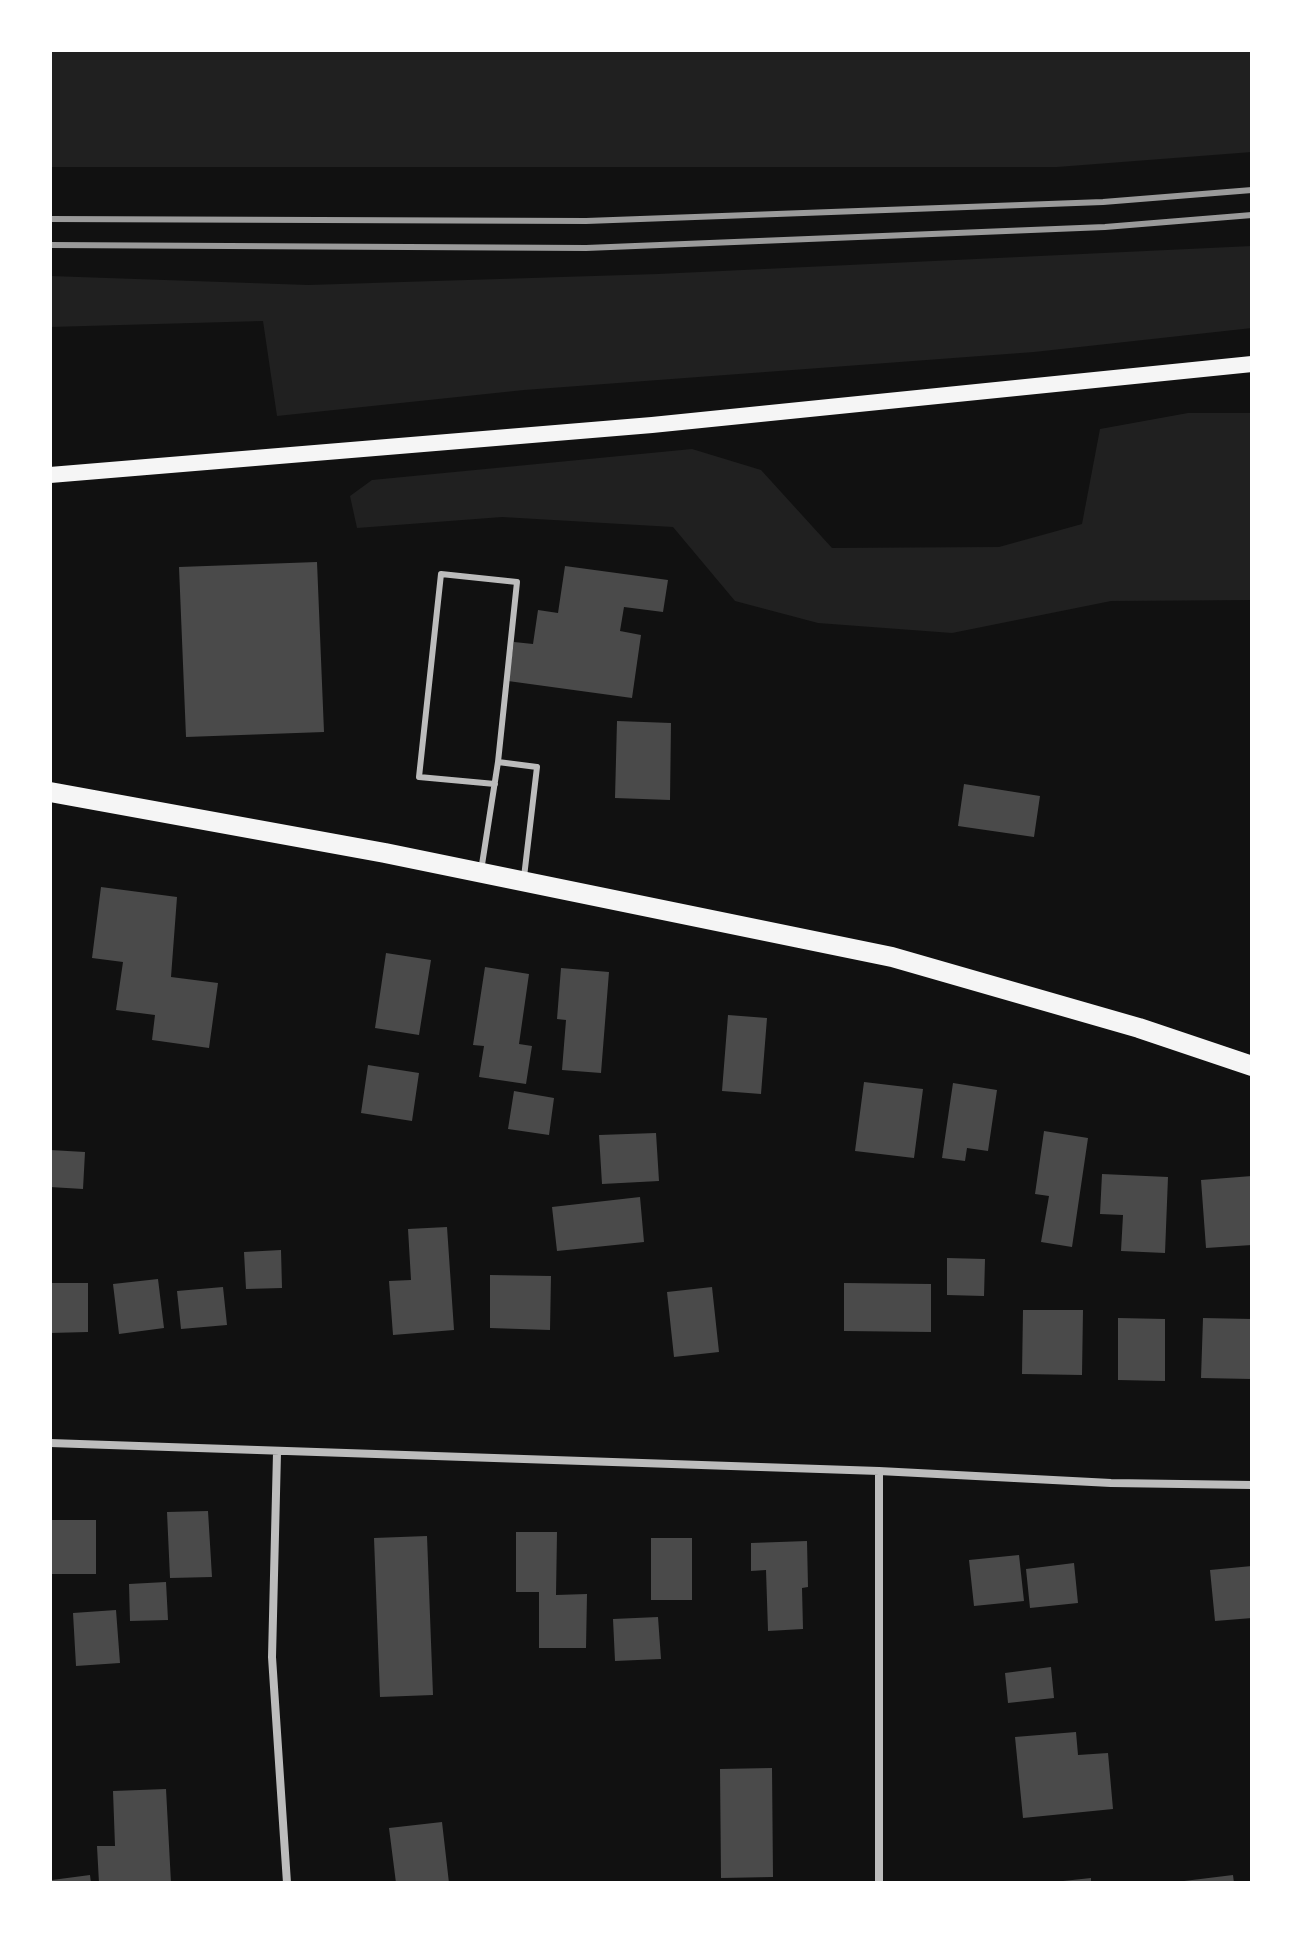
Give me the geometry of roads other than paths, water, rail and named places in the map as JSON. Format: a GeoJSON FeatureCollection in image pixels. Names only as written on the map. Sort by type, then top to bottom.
{"type":"FeatureCollection","features":[{"type":"Feature","properties":{"kind":"main road"},"geometry":{"type":"LineString","coordinates":[[50,475],[652,425],[1252,364]]}},
{"type":"Feature","properties":{"kind":"main road"},"geometry":{"type":"LineString","coordinates":[[50,792],[385,853],[892,957],[1139,1028],[1252,1066]]}},
{"type":"Feature","properties":{"kind":"street"},"geometry":{"type":"LineString","coordinates":[[50,1443],[879,1471],[1111,1483],[1252,1485]]}},
{"type":"Feature","properties":{"kind":"street"},"geometry":{"type":"LineString","coordinates":[[277,1453],[272,1657],[287,1883]]}},
{"type":"Feature","properties":{"kind":"street"},"geometry":{"type":"LineString","coordinates":[[879,1471],[879,1883]]}},
{"type":"Feature","properties":{"kind":"lane"},"geometry":{"type":"LineString","coordinates":[[481,874],[495,784],[498,762],[517,582],[441,574],[419,777],[495,784]]}},
{"type":"Feature","properties":{"kind":"lane"},"geometry":{"type":"LineString","coordinates":[[498,762],[537,767],[524,882]]}},
{"type":"Feature","properties":{"kind":"railway"},"geometry":{"type":"LineString","coordinates":[[50,219],[586,221],[1103,202],[1252,190]]}},
{"type":"Feature","properties":{"kind":"railway"},"geometry":{"type":"LineString","coordinates":[[50,245],[586,248],[1105,227],[1252,215]]}}]}
